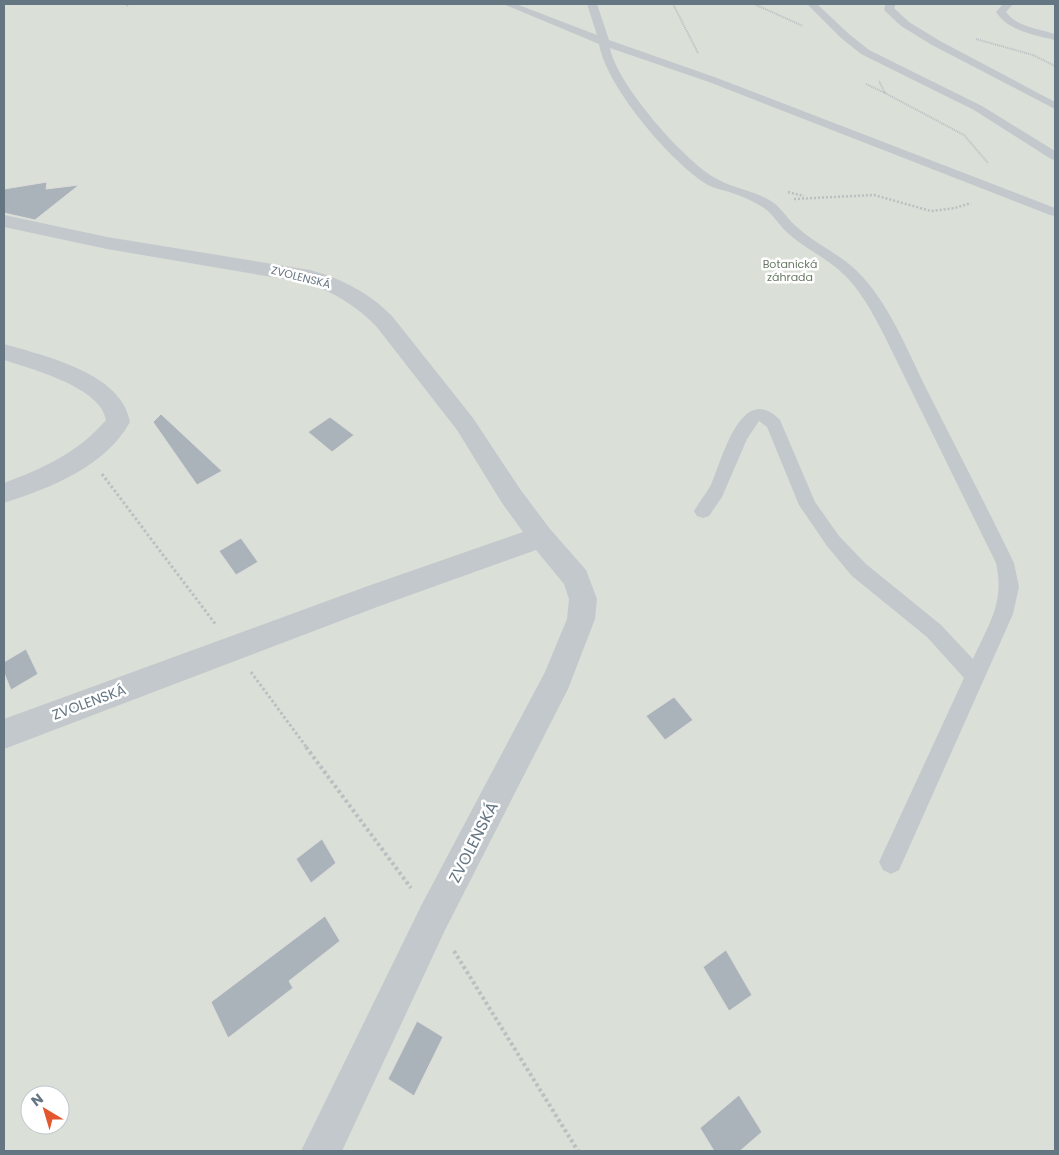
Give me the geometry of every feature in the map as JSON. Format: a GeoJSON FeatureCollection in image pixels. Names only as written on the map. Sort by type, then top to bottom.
{"type":"FeatureCollection","features":[{"type":"Feature","properties":{"kind":"street","name":"ZVOLENSKÁ"},"geometry":{"type":"LineString","coordinates":[[4,221],[116,244],[310,277],[335,285],[354,296],[372,309],[384,322],[443,394],[541,537],[576,578],[583,599],[581,619],[557,679],[433,918],[321,1151]]}},
{"type":"Feature","properties":{"kind":"street"},"geometry":{"type":"LineString","coordinates":[[4,352],[77,378],[103,394],[115,408],[118,422],[106,438],[62,470],[4,493]]}},
{"type":"Feature","properties":{"kind":"street","name":"ZVOLENSKÁ"},"geometry":{"type":"LineString","coordinates":[[4,734],[234,648],[541,537]]}},
{"type":"Feature","properties":{"kind":"lane"},"geometry":{"type":"LineString","coordinates":[[508,4],[1002,190],[1055,212]]}},
{"type":"Feature","properties":{"kind":"lane"},"geometry":{"type":"LineString","coordinates":[[592,4],[608,64],[621,86],[661,135],[713,183],[757,198],[772,208],[796,234],[836,260],[857,280],[874,304],[900,352],[1006,563],[1010,583],[1008,603],[892,862]]}},
{"type":"Feature","properties":{"kind":"lane"},"geometry":{"type":"LineString","coordinates":[[812,4],[845,36],[865,52],[978,108],[1055,156]]}},
{"type":"Feature","properties":{"kind":"lane"},"geometry":{"type":"LineString","coordinates":[[890,4],[889,9],[905,24],[974,64],[1055,106]]}},
{"type":"Feature","properties":{"kind":"lane"},"geometry":{"type":"LineString","coordinates":[[1008,4],[1001,12],[1007,20],[1055,37]]}},
{"type":"Feature","properties":{"kind":"lane"},"geometry":{"type":"LineString","coordinates":[[703,511],[717,491],[745,426],[754,416],[760,415],[768,418],[774,424],[808,505],[833,541],[860,570],[934,630],[976,676]]}},
{"type":"Feature","properties":{"kind":"path"},"geometry":{"type":"LineString","coordinates":[[673,4],[712,80]]}},
{"type":"Feature","properties":{"kind":"path"},"geometry":{"type":"LineString","coordinates":[[754,4],[802,25]]}},
{"type":"Feature","properties":{"kind":"path"},"geometry":{"type":"LineString","coordinates":[[969,36],[1034,55],[1055,66]]}},
{"type":"Feature","properties":{"kind":"path"},"geometry":{"type":"LineString","coordinates":[[796,198],[807,196],[829,198],[873,195],[929,212],[950,210],[1002,190],[1002,180],[964,136],[885,93]]}},
{"type":"Feature","properties":{"kind":"path"},"geometry":{"type":"LineString","coordinates":[[86,454],[234,648],[433,918],[578,1151]]}},
{"type":"Feature","properties":{"kind":"green space","name":"Botanická záhrada"},"geometry":{"type":"Polygon","coordinates":[[[4,4],[1055,4],[1055,1151],[4,1151],[4,4]]]}},
{"type":"Feature","properties":{"kind":"building"},"geometry":{"type":"Polygon","coordinates":[[[47,182],[46,189],[79,185],[35,220],[4,213],[4,189],[47,182]]]}},
{"type":"Feature","properties":{"kind":"building"},"geometry":{"type":"Polygon","coordinates":[[[161,414],[222,471],[197,485],[153,422],[161,414]]]}},
{"type":"Feature","properties":{"kind":"building"},"geometry":{"type":"Polygon","coordinates":[[[330,417],[354,435],[332,452],[308,432],[330,417]]]}},
{"type":"Feature","properties":{"kind":"building"},"geometry":{"type":"Polygon","coordinates":[[[241,538],[258,562],[236,575],[219,551],[241,538]]]}},
{"type":"Feature","properties":{"kind":"building"},"geometry":{"type":"Polygon","coordinates":[[[26,649],[38,674],[11,690],[4,673],[4,662],[26,649]]]}},
{"type":"Feature","properties":{"kind":"building"},"geometry":{"type":"Polygon","coordinates":[[[674,697],[693,720],[665,740],[646,716],[674,697]]]}},
{"type":"Feature","properties":{"kind":"building"},"geometry":{"type":"Polygon","coordinates":[[[322,839],[336,863],[311,883],[296,859],[322,839]]]}},
{"type":"Feature","properties":{"kind":"building"},"geometry":{"type":"Polygon","coordinates":[[[325,916],[340,941],[289,981],[293,988],[228,1038],[211,1002],[325,916]]]}},
{"type":"Feature","properties":{"kind":"building"},"geometry":{"type":"Polygon","coordinates":[[[726,950],[752,995],[729,1011],[703,967],[726,950]]]}},
{"type":"Feature","properties":{"kind":"building"},"geometry":{"type":"Polygon","coordinates":[[[417,1021],[443,1037],[414,1096],[388,1079],[417,1021]]]}},
{"type":"Feature","properties":{"kind":"building"},"geometry":{"type":"Polygon","coordinates":[[[739,1095],[762,1132],[740,1151],[714,1151],[700,1128],[739,1095]]]}}]}
